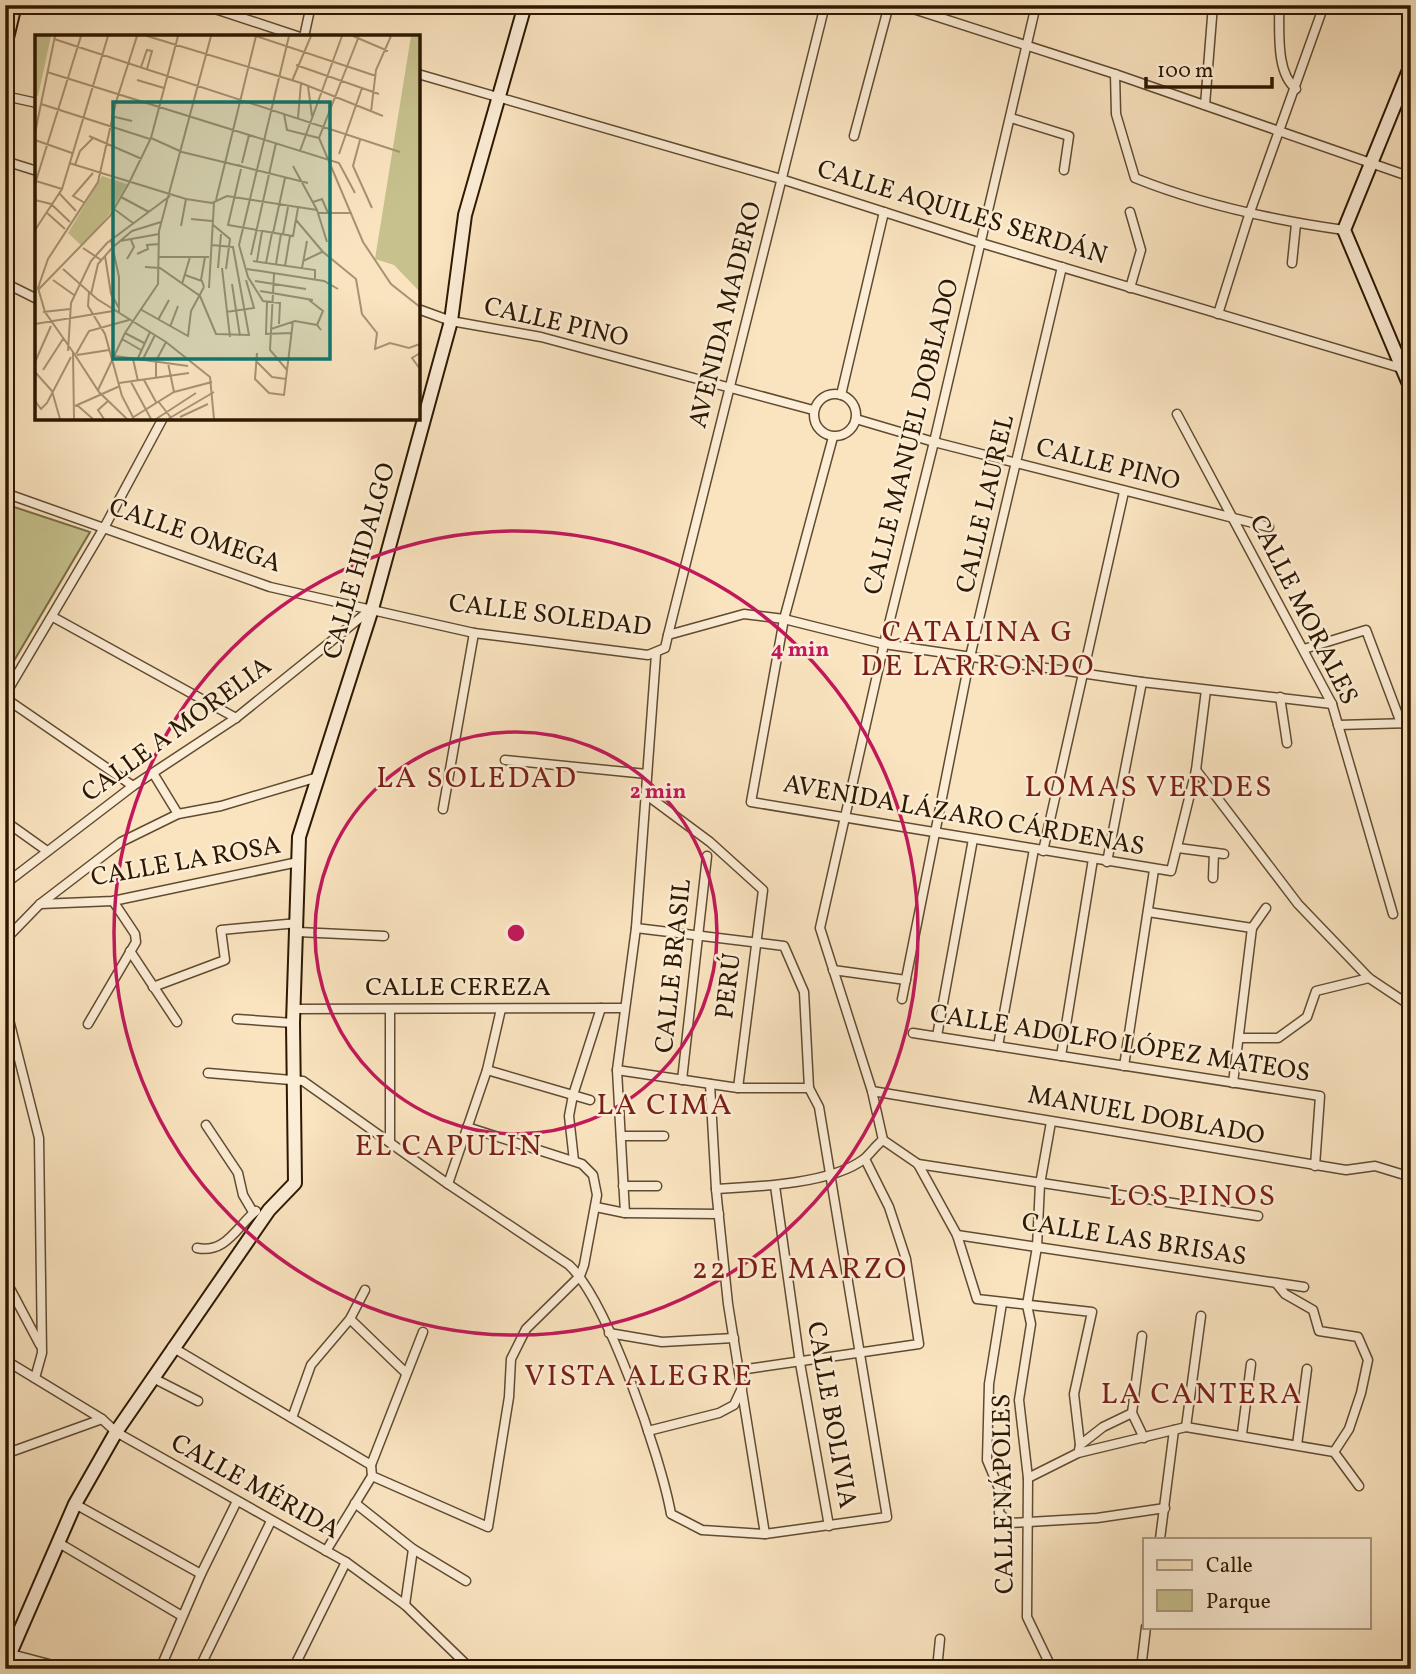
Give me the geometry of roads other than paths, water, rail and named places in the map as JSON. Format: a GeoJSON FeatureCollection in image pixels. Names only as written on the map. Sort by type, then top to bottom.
{"type":"FeatureCollection","features":[{"type":"Feature","properties":{"kind":"main road"},"geometry":{"type":"LineString","coordinates":[[5,46],[15,5]]}},
{"type":"Feature","properties":{"kind":"street"},"geometry":{"type":"LineString","coordinates":[[203,5],[296,35]]}},
{"type":"Feature","properties":{"kind":"street"},"geometry":{"type":"LineString","coordinates":[[303,35],[311,5]]}},
{"type":"Feature","properties":{"kind":"street","name":"CALLE HIDALGO"},"geometry":{"type":"LineString","coordinates":[[8,1659],[11,1638],[59,1543],[75,1504],[116,1432],[270,1210],[295,1183],[293,1016],[299,837],[372,609],[451,321],[466,215],[525,5]]}},
{"type":"Feature","properties":{"kind":"street","name":"AVENIDA MADERO"},"geometry":{"type":"LineString","coordinates":[[668,635],[825,5]]}},
{"type":"Feature","properties":{"kind":"street"},"geometry":{"type":"LineString","coordinates":[[854,136],[889,5]]}},
{"type":"Feature","properties":{"kind":"street"},"geometry":{"type":"LineString","coordinates":[[901,5],[1115,74],[1411,177]]}},
{"type":"Feature","properties":{"kind":"street","name":"CALLE MANUEL DOBLADO"},"geometry":{"type":"LineString","coordinates":[[881,1141],[873,1091],[820,928],[884,644],[1036,5]]}},
{"type":"Feature","properties":{"kind":"street"},"geometry":{"type":"LineString","coordinates":[[1205,105],[1213,5]]}},
{"type":"Feature","properties":{"kind":"street"},"geometry":{"type":"LineString","coordinates":[[1279,5],[1282,65],[1288,83],[1296,89]]}},
{"type":"Feature","properties":{"kind":"street"},"geometry":{"type":"LineString","coordinates":[[1218,314],[1250,212],[1324,5]]}},
{"type":"Feature","properties":{"kind":"street"},"geometry":{"type":"LineString","coordinates":[[1411,65],[1344,230],[1406,370],[1411,389]]}},
{"type":"Feature","properties":{"kind":"street"},"geometry":{"type":"LineString","coordinates":[[1115,74],[1116,114],[1135,178],[1184,198],[1296,223],[1344,230]]}},
{"type":"Feature","properties":{"kind":"street","name":"CALLE AQUILES SERDÁN"},"geometry":{"type":"LineString","coordinates":[[420,75],[499,100],[781,179],[981,243],[1406,370]]}},
{"type":"Feature","properties":{"kind":"street"},"geometry":{"type":"LineString","coordinates":[[5,96],[35,103]]}},
{"type":"Feature","properties":{"kind":"street"},"geometry":{"type":"LineString","coordinates":[[1011,118],[1069,136],[1064,170]]}},
{"type":"Feature","properties":{"kind":"street"},"geometry":{"type":"LineString","coordinates":[[5,161],[35,170]]}},
{"type":"Feature","properties":{"kind":"street"},"geometry":{"type":"LineString","coordinates":[[841,395],[884,212]]}},
{"type":"Feature","properties":{"kind":"street"},"geometry":{"type":"LineString","coordinates":[[1130,212],[1141,250],[1130,288]]}},
{"type":"Feature","properties":{"kind":"street"},"geometry":{"type":"LineString","coordinates":[[1292,263],[1296,223]]}},
{"type":"Feature","properties":{"kind":"street","name":"CALLE LAUREL"},"geometry":{"type":"LineString","coordinates":[[902,999],[970,657],[1062,267]]}},
{"type":"Feature","properties":{"kind":"street"},"geometry":{"type":"LineString","coordinates":[[5,283],[35,298]]}},
{"type":"Feature","properties":{"kind":"street","name":"CALLE PINO"},"geometry":{"type":"LineString","coordinates":[[420,310],[451,321],[541,337],[729,390],[813,410]]}},
{"type":"Feature","properties":{"kind":"street"},"geometry":{"type":"LineString","coordinates":[[841,395],[853,404],[856,419],[848,432],[833,437],[817,428],[813,410],[824,396],[841,395]]}},
{"type":"Feature","properties":{"kind":"street","name":"CALLE MORALES"},"geometry":{"type":"LineString","coordinates":[[1177,414],[1332,704],[1393,914]]}},
{"type":"Feature","properties":{"kind":"street","name":"CALLE PINO"},"geometry":{"type":"LineString","coordinates":[[856,419],[1124,492],[1269,527]]}},
{"type":"Feature","properties":{"kind":"street"},"geometry":{"type":"LineString","coordinates":[[133,786],[5,697],[105,526],[162,420]]}},
{"type":"Feature","properties":{"kind":"street"},"geometry":{"type":"LineString","coordinates":[[784,619],[833,437]]}},
{"type":"Feature","properties":{"kind":"street"},"geometry":{"type":"LineString","coordinates":[[998,1046],[1039,850],[1124,492]]}},
{"type":"Feature","properties":{"kind":"street","name":"CALLE OMEGA"},"geometry":{"type":"LineString","coordinates":[[5,494],[105,526],[270,587],[372,609]]}},
{"type":"Feature","properties":{"kind":"street","name":"CALLE SOLEDAD"},"geometry":{"type":"LineString","coordinates":[[372,609],[474,632],[656,654],[664,648],[668,635],[744,614],[784,619],[884,644],[1083,671],[1142,682],[1332,704]]}},
{"type":"Feature","properties":{"kind":"street","name":"CALLE A MORELIA"},"geometry":{"type":"LineString","coordinates":[[5,884],[133,786],[236,718],[372,609]]}},
{"type":"Feature","properties":{"kind":"street"},"geometry":{"type":"LineString","coordinates":[[53,617],[236,718]]}},
{"type":"Feature","properties":{"kind":"street","name":"AVENIDA LÁZARO CÁRDENAS"},"geometry":{"type":"LineString","coordinates":[[784,619],[751,802],[1171,872],[1178,848]]}},
{"type":"Feature","properties":{"kind":"street"},"geometry":{"type":"LineString","coordinates":[[1304,649],[1366,630],[1406,723],[1338,725]]}},
{"type":"Feature","properties":{"kind":"street"},"geometry":{"type":"LineString","coordinates":[[443,809],[474,632]]}},
{"type":"Feature","properties":{"kind":"street"},"geometry":{"type":"LineString","coordinates":[[625,1213],[617,1070],[636,929],[648,796],[647,774],[656,654]]}},
{"type":"Feature","properties":{"kind":"street"},"geometry":{"type":"LineString","coordinates":[[1107,862],[1142,682]]}},
{"type":"Feature","properties":{"kind":"street"},"geometry":{"type":"LineString","coordinates":[[1206,690],[1196,770],[1178,848],[1224,854]]}},
{"type":"Feature","properties":{"kind":"street"},"geometry":{"type":"LineString","coordinates":[[1280,698],[1287,743]]}},
{"type":"Feature","properties":{"kind":"street"},"geometry":{"type":"LineString","coordinates":[[505,760],[647,774]]}},
{"type":"Feature","properties":{"kind":"street"},"geometry":{"type":"LineString","coordinates":[[1196,770],[1298,904],[1370,978],[1411,1006]]}},
{"type":"Feature","properties":{"kind":"street"},"geometry":{"type":"LineString","coordinates":[[153,773],[178,814]]}},
{"type":"Feature","properties":{"kind":"street"},"geometry":{"type":"LineString","coordinates":[[5,940],[40,904],[121,842],[178,814],[221,806],[318,777]]}},
{"type":"Feature","properties":{"kind":"street","name":"PERÚ"},"geometry":{"type":"LineString","coordinates":[[648,796],[710,842],[763,890],[737,1088]]}},
{"type":"Feature","properties":{"kind":"street"},"geometry":{"type":"LineString","coordinates":[[5,821],[47,851]]}},
{"type":"Feature","properties":{"kind":"street"},"geometry":{"type":"LineString","coordinates":[[937,1036],[973,839]]}},
{"type":"Feature","properties":{"kind":"street"},"geometry":{"type":"LineString","coordinates":[[1213,878],[1214,853]]}},
{"type":"Feature","properties":{"kind":"street","name":"CALLE BRASIL"},"geometry":{"type":"LineString","coordinates":[[682,1080],[707,856]]}},
{"type":"Feature","properties":{"kind":"street"},"geometry":{"type":"LineString","coordinates":[[1061,1056],[1093,859]]}},
{"type":"Feature","properties":{"kind":"street","name":"CALLE LA ROSA"},"geometry":{"type":"LineString","coordinates":[[40,904],[113,901],[298,862]]}},
{"type":"Feature","properties":{"kind":"street"},"geometry":{"type":"LineString","coordinates":[[1124,1066],[1154,870]]}},
{"type":"Feature","properties":{"kind":"street"},"geometry":{"type":"LineString","coordinates":[[88,1024],[136,942],[135,934],[113,901]]}},
{"type":"Feature","properties":{"kind":"street"},"geometry":{"type":"LineString","coordinates":[[1234,1083],[1252,928],[1266,908]]}},
{"type":"Feature","properties":{"kind":"street"},"geometry":{"type":"LineString","coordinates":[[1148,912],[1252,928]]}},
{"type":"Feature","properties":{"kind":"street"},"geometry":{"type":"LineString","coordinates":[[153,987],[225,960],[221,930],[298,927],[384,936]]}},
{"type":"Feature","properties":{"kind":"street"},"geometry":{"type":"LineString","coordinates":[[208,1073],[303,1082],[569,1265],[580,1276],[609,1333],[648,1431],[666,1486],[671,1514],[702,1530],[765,1534],[887,1517],[819,1107],[809,1088],[804,992],[784,946],[636,929]]}},
{"type":"Feature","properties":{"kind":"street"},"geometry":{"type":"LineString","coordinates":[[130,951],[177,1022]]}},
{"type":"Feature","properties":{"kind":"street"},"geometry":{"type":"LineString","coordinates":[[833,970],[906,980]]}},
{"type":"Feature","properties":{"kind":"street"},"geometry":{"type":"LineString","coordinates":[[1239,1038],[1278,1038],[1307,1017],[1316,990],[1370,978]]}},
{"type":"Feature","properties":{"kind":"street"},"geometry":{"type":"LineString","coordinates":[[5,1004],[39,1138],[42,1353],[35,1378]]}},
{"type":"Feature","properties":{"kind":"street"},"geometry":{"type":"LineString","coordinates":[[574,1161],[569,1116],[573,1095],[601,1008]]}},
{"type":"Feature","properties":{"kind":"street","name":"CALLE CEREZA"},"geometry":{"type":"LineString","coordinates":[[237,1018],[390,1010],[624,1008]]}},
{"type":"Feature","properties":{"kind":"street"},"geometry":{"type":"LineString","coordinates":[[448,1184],[487,1070],[501,1009]]}},
{"type":"Feature","properties":{"kind":"street"},"geometry":{"type":"LineString","coordinates":[[390,1010],[390,1142]]}},
{"type":"Feature","properties":{"kind":"street","name":"CALLE ADOLFO LÓPEZ MATEOS"},"geometry":{"type":"LineString","coordinates":[[913,1033],[1320,1096],[1315,1166]]}},
{"type":"Feature","properties":{"kind":"street"},"geometry":{"type":"LineString","coordinates":[[487,1070],[590,1100]]}},
{"type":"Feature","properties":{"kind":"street"},"geometry":{"type":"LineString","coordinates":[[617,1070],[737,1088],[809,1088]]}},
{"type":"Feature","properties":{"kind":"street"},"geometry":{"type":"LineString","coordinates":[[710,1084],[716,1189],[734,1338],[765,1534]]}},
{"type":"Feature","properties":{"kind":"street","name":"MANUEL DOBLADO"},"geometry":{"type":"LineString","coordinates":[[873,1091],[1315,1166],[1346,1170],[1375,1166],[1411,1177]]}},
{"type":"Feature","properties":{"kind":"street","name":"CALLE NÁPOLES"},"geometry":{"type":"LineString","coordinates":[[1051,1122],[1040,1184],[1037,1247],[1027,1305],[1031,1324],[1019,1400],[1028,1478],[1027,1617],[1052,1669]]}},
{"type":"Feature","properties":{"kind":"street"},"geometry":{"type":"LineString","coordinates":[[206,1125],[238,1173],[243,1195],[253,1212]]}},
{"type":"Feature","properties":{"kind":"street"},"geometry":{"type":"LineString","coordinates":[[372,1476],[488,1527],[509,1397],[511,1359],[526,1329],[580,1276],[584,1265],[596,1207],[593,1175],[582,1164],[467,1127]]}},
{"type":"Feature","properties":{"kind":"street"},"geometry":{"type":"LineString","coordinates":[[621,1136],[664,1136]]}},
{"type":"Feature","properties":{"kind":"street"},"geometry":{"type":"LineString","coordinates":[[716,1189],[775,1186],[831,1174],[866,1156],[881,1141],[918,1164],[1258,1216]]}},
{"type":"Feature","properties":{"kind":"street"},"geometry":{"type":"LineString","coordinates":[[740,1370],[919,1344],[906,1259],[889,1207],[866,1156]]}},
{"type":"Feature","properties":{"kind":"street"},"geometry":{"type":"LineString","coordinates":[[918,1164],[957,1235],[977,1300],[1092,1312],[1074,1394],[1079,1449]]}},
{"type":"Feature","properties":{"kind":"street"},"geometry":{"type":"LineString","coordinates":[[623,1186],[657,1186]]}},
{"type":"Feature","properties":{"kind":"street","name":"CALLE BOLIVIA"},"geometry":{"type":"LineString","coordinates":[[775,1186],[800,1363],[829,1526]]}},
{"type":"Feature","properties":{"kind":"street"},"geometry":{"type":"LineString","coordinates":[[596,1207],[625,1213],[719,1214]]}},
{"type":"Feature","properties":{"kind":"street"},"geometry":{"type":"LineString","coordinates":[[197,1248],[207,1250],[226,1242],[253,1212],[270,1210]]}},
{"type":"Feature","properties":{"kind":"street","name":"CALLE LAS BRISAS"},"geometry":{"type":"LineString","coordinates":[[957,1235],[1304,1287]]}},
{"type":"Feature","properties":{"kind":"street"},"geometry":{"type":"LineString","coordinates":[[5,1279],[38,1338],[42,1353]]}},
{"type":"Feature","properties":{"kind":"street"},"geometry":{"type":"LineString","coordinates":[[1276,1283],[1285,1294],[1313,1310],[1319,1331],[1358,1337],[1367,1360],[1349,1429],[1334,1452]]}},
{"type":"Feature","properties":{"kind":"street"},"geometry":{"type":"LineString","coordinates":[[292,1418],[311,1365],[350,1319],[365,1290]]}},
{"type":"Feature","properties":{"kind":"street"},"geometry":{"type":"LineString","coordinates":[[1002,1303],[989,1384],[987,1460],[1000,1490],[999,1513],[1010,1523],[1097,1518],[1165,1508]]}},
{"type":"Feature","properties":{"kind":"street"},"geometry":{"type":"LineString","coordinates":[[1186,1427],[1201,1317]]}},
{"type":"Feature","properties":{"kind":"street"},"geometry":{"type":"LineString","coordinates":[[350,1319],[407,1373]]}},
{"type":"Feature","properties":{"kind":"street"},"geometry":{"type":"LineString","coordinates":[[326,1552],[372,1476],[371,1465],[423,1332]]}},
{"type":"Feature","properties":{"kind":"street"},"geometry":{"type":"LineString","coordinates":[[609,1333],[662,1342],[734,1338]]}},
{"type":"Feature","properties":{"kind":"street"},"geometry":{"type":"LineString","coordinates":[[1142,1336],[1132,1413],[1143,1438]]}},
{"type":"Feature","properties":{"kind":"street"},"geometry":{"type":"LineString","coordinates":[[172,1348],[371,1465]]}},
{"type":"Feature","properties":{"kind":"street","name":"CALLE MÉRIDA"},"geometry":{"type":"LineString","coordinates":[[5,1360],[102,1419],[116,1432],[346,1562],[405,1605],[471,1669]]}},
{"type":"Feature","properties":{"kind":"street"},"geometry":{"type":"LineString","coordinates":[[1242,1434],[1251,1364]]}},
{"type":"Feature","properties":{"kind":"street"},"geometry":{"type":"LineString","coordinates":[[1297,1445],[1307,1369]]}},
{"type":"Feature","properties":{"kind":"street"},"geometry":{"type":"LineString","coordinates":[[153,1378],[198,1401]]}},
{"type":"Feature","properties":{"kind":"street"},"geometry":{"type":"LineString","coordinates":[[648,1431],[719,1413],[734,1405],[742,1388]]}},
{"type":"Feature","properties":{"kind":"street"},"geometry":{"type":"LineString","coordinates":[[1028,1478],[1079,1449],[1103,1427],[1132,1413]]}},
{"type":"Feature","properties":{"kind":"street"},"geometry":{"type":"LineString","coordinates":[[5,1454],[102,1419]]}},
{"type":"Feature","properties":{"kind":"street"},"geometry":{"type":"LineString","coordinates":[[1079,1449],[1143,1438],[1186,1427],[1242,1434],[1334,1452],[1359,1486]]}},
{"type":"Feature","properties":{"kind":"street"},"geometry":{"type":"LineString","coordinates":[[1160,1538],[1174,1430]]}},
{"type":"Feature","properties":{"kind":"street"},"geometry":{"type":"LineString","coordinates":[[160,1669],[201,1574],[237,1501]]}},
{"type":"Feature","properties":{"kind":"street"},"geometry":{"type":"LineString","coordinates":[[355,1503],[413,1549],[467,1581]]}},
{"type":"Feature","properties":{"kind":"street"},"geometry":{"type":"LineString","coordinates":[[75,1504],[201,1574]]}},
{"type":"Feature","properties":{"kind":"street"},"geometry":{"type":"LineString","coordinates":[[199,1669],[271,1521]]}},
{"type":"Feature","properties":{"kind":"street"},"geometry":{"type":"LineString","coordinates":[[59,1543],[182,1616]]}},
{"type":"Feature","properties":{"kind":"street"},"geometry":{"type":"LineString","coordinates":[[405,1605],[413,1549]]}},
{"type":"Feature","properties":{"kind":"street"},"geometry":{"type":"LineString","coordinates":[[293,1669],[346,1562]]}},
{"type":"Feature","properties":{"kind":"street"},"geometry":{"type":"LineString","coordinates":[[1141,1669],[1146,1628]]}},
{"type":"Feature","properties":{"kind":"street"},"geometry":{"type":"LineString","coordinates":[[937,1669],[940,1639]]}},
{"type":"Feature","properties":{"kind":"street"},"geometry":{"type":"LineString","coordinates":[[8,1659],[68,1669]]}},
{"type":"Feature","properties":{"kind":"district","name":"CATALINA G DE LARRONDO"},"geometry":{"type":"Point","coordinates":[978,650]}},
{"type":"Feature","properties":{"kind":"district","name":"LA SOLEDAD"},"geometry":{"type":"Point","coordinates":[477,779]}},
{"type":"Feature","properties":{"kind":"district","name":"LOMAS VERDES"},"geometry":{"type":"Point","coordinates":[1149,788]}},
{"type":"Feature","properties":{"kind":"district","name":"LA CIMA"},"geometry":{"type":"Point","coordinates":[665,1106]}},
{"type":"Feature","properties":{"kind":"district","name":"EL CAPULIN"},"geometry":{"type":"Point","coordinates":[449,1147]}},
{"type":"Feature","properties":{"kind":"district","name":"LOS PINOS"},"geometry":{"type":"Point","coordinates":[1193,1197]}},
{"type":"Feature","properties":{"kind":"district","name":"22 DE MARZO"},"geometry":{"type":"Point","coordinates":[800,1270]}},
{"type":"Feature","properties":{"kind":"district","name":"VISTA ALEGRE"},"geometry":{"type":"Point","coordinates":[639,1377]}},
{"type":"Feature","properties":{"kind":"district","name":"LA CANTERA"},"geometry":{"type":"Point","coordinates":[1202,1395]}}]}
